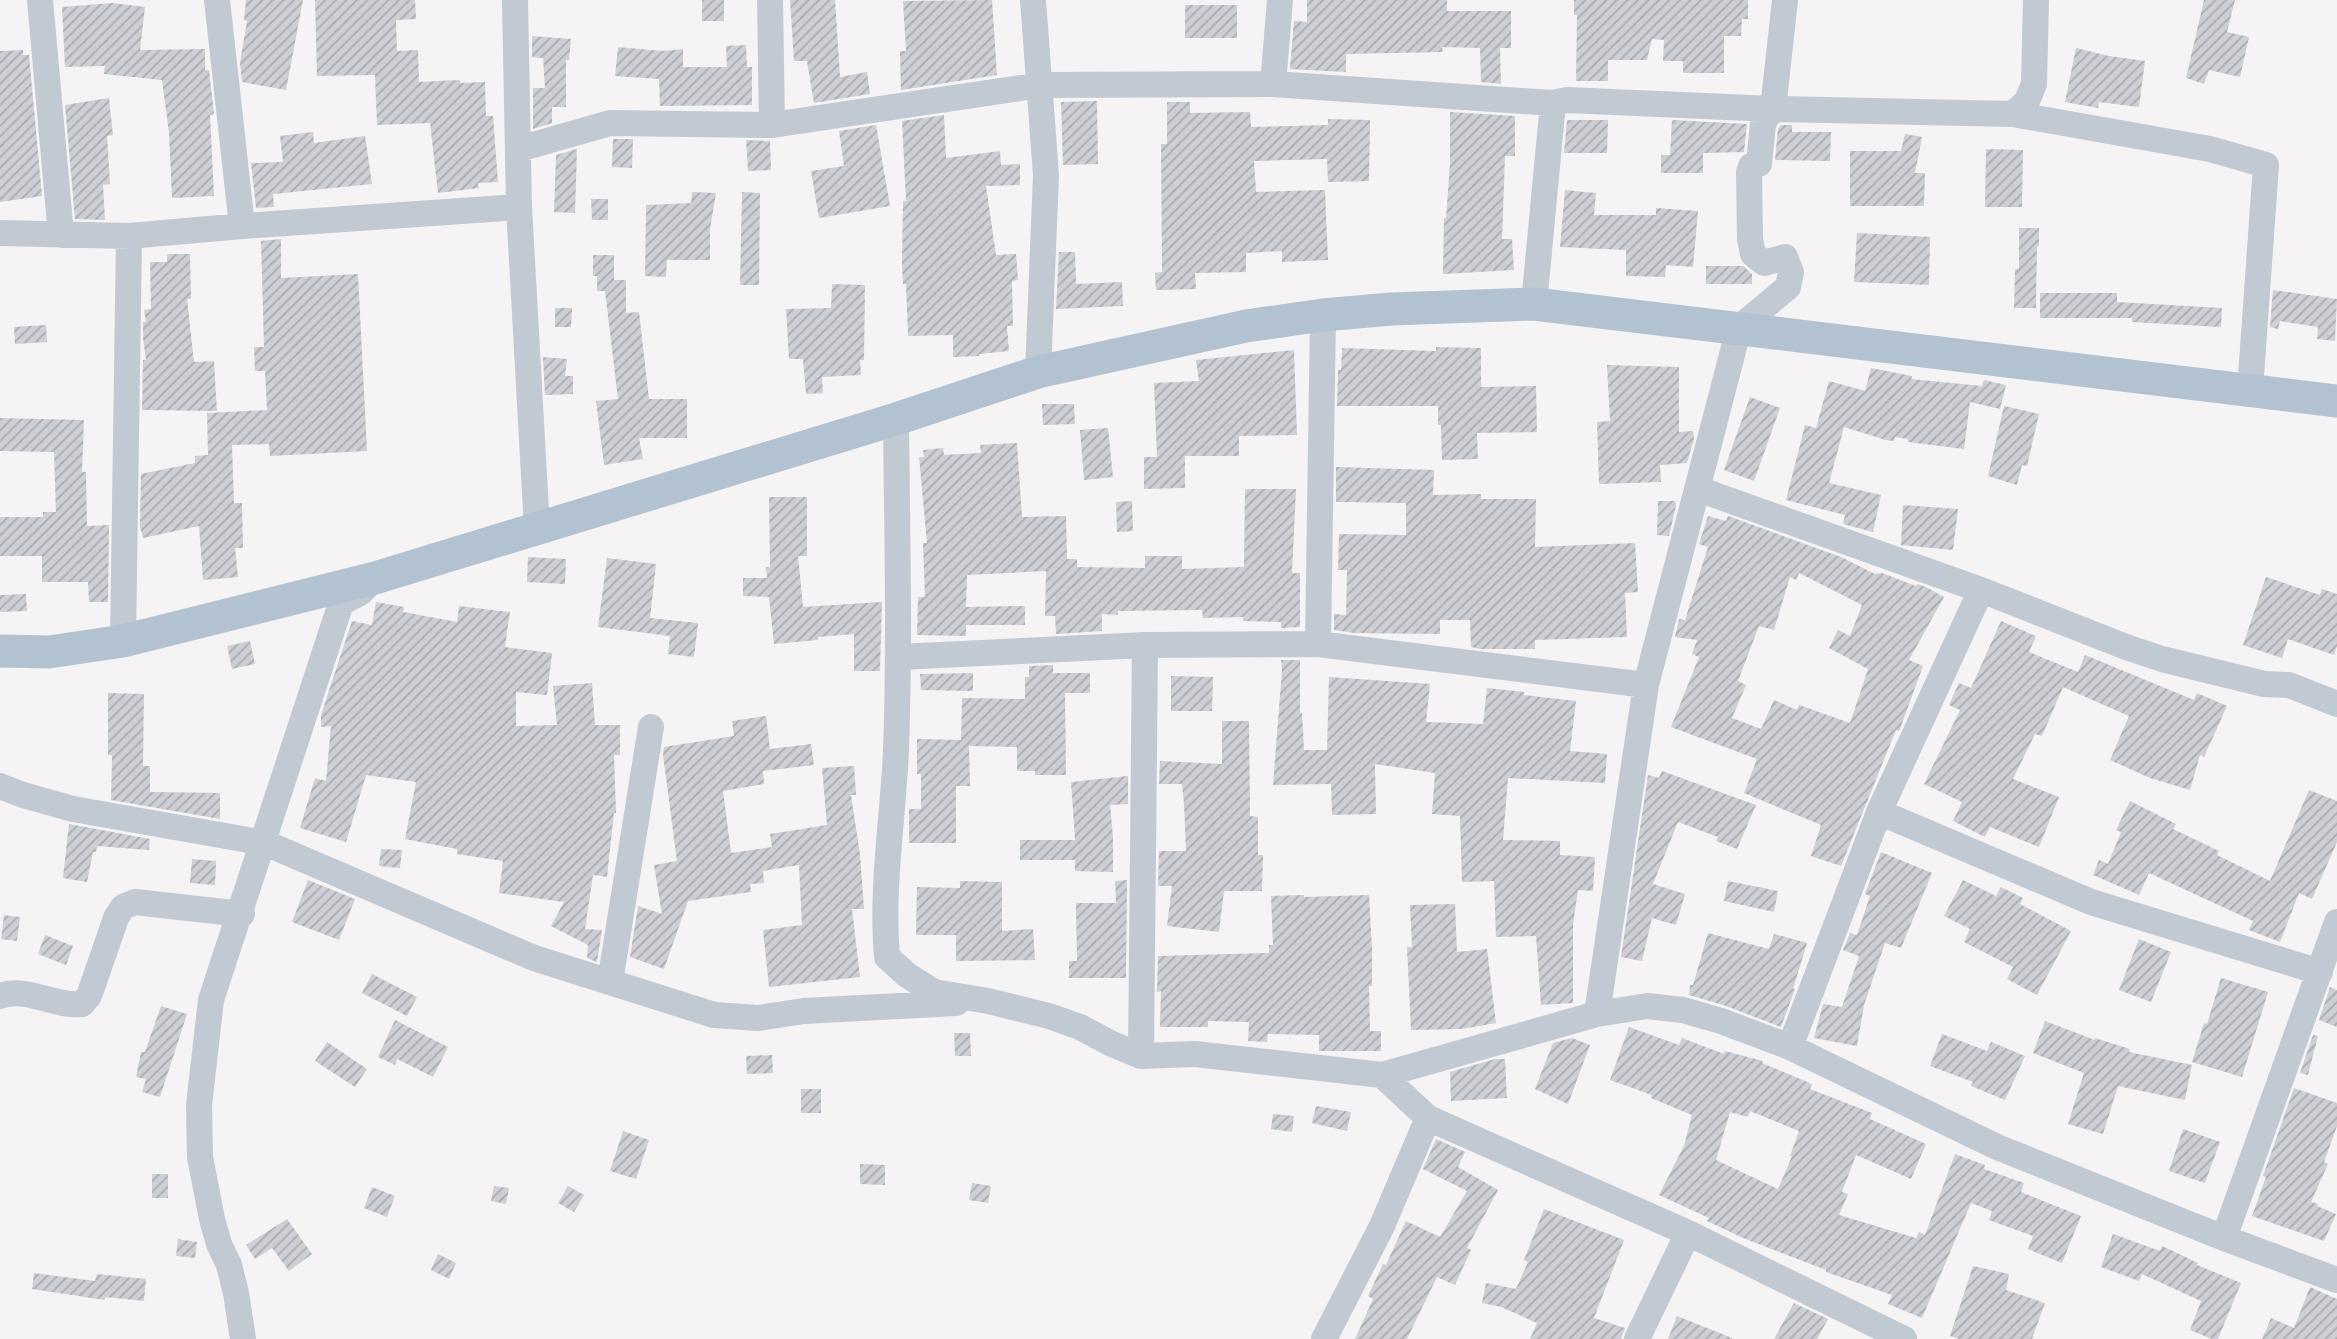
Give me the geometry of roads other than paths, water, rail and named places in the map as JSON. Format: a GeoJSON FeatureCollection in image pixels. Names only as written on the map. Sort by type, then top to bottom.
{"type":"FeatureCollection","features":[{"type":"Feature","properties":{"kind":"main road"},"geometry":{"type":"LineString","coordinates":[[0,651],[49,652],[123,641],[375,578],[896,419],[1038,372],[1246,326],[1323,315],[1534,304],[2337,401]]}},
{"type":"Feature","properties":{"kind":"street"},"geometry":{"type":"LineString","coordinates":[[40,0],[61,235]]}},
{"type":"Feature","properties":{"kind":"street"},"geometry":{"type":"LineString","coordinates":[[217,0],[242,226]]}},
{"type":"Feature","properties":{"kind":"street"},"geometry":{"type":"LineString","coordinates":[[515,0],[519,207],[537,528]]}},
{"type":"Feature","properties":{"kind":"street"},"geometry":{"type":"LineString","coordinates":[[770,0],[772,125]]}},
{"type":"Feature","properties":{"kind":"street"},"geometry":{"type":"LineString","coordinates":[[1033,0],[1046,187],[1038,372]]}},
{"type":"Feature","properties":{"kind":"street"},"geometry":{"type":"LineString","coordinates":[[1273,84],[1280,0]]}},
{"type":"Feature","properties":{"kind":"street"},"geometry":{"type":"LineString","coordinates":[[1597,1014],[1646,685],[1740,328],[1788,286],[1791,272],[1785,257],[1764,263],[1753,254],[1750,239],[1749,172],[1751,166],[1759,164],[1763,123],[1773,110],[1785,0]]}},
{"type":"Feature","properties":{"kind":"street"},"geometry":{"type":"LineString","coordinates":[[2013,114],[2027,101],[2034,84],[2036,0]]}},
{"type":"Feature","properties":{"kind":"street"},"geometry":{"type":"LineString","coordinates":[[519,149],[610,123],[772,125],[1040,85],[1273,84],[1553,103],[1567,100],[1773,110],[2013,114],[2210,149],[2266,165],[2250,390]]}},
{"type":"Feature","properties":{"kind":"street"},"geometry":{"type":"LineString","coordinates":[[1534,304],[1553,103]]}},
{"type":"Feature","properties":{"kind":"street"},"geometry":{"type":"LineString","coordinates":[[0,233],[129,236],[519,207]]}},
{"type":"Feature","properties":{"kind":"street"},"geometry":{"type":"LineString","coordinates":[[123,641],[129,236]]}},
{"type":"Feature","properties":{"kind":"street"},"geometry":{"type":"LineString","coordinates":[[1318,644],[1323,315]]}},
{"type":"Feature","properties":{"kind":"street"},"geometry":{"type":"LineString","coordinates":[[896,419],[899,657],[894,798],[884,922],[887,957],[907,975],[934,992],[988,1001],[1049,1016],[1080,1027],[1141,1056],[1195,1054],[1382,1075],[1597,1014],[1647,1006],[1683,1010],[1721,1021],[1790,1048],[1997,1147],[2337,1280]]}},
{"type":"Feature","properties":{"kind":"street"},"geometry":{"type":"LineString","coordinates":[[1698,489],[1981,590],[2162,659],[2264,684],[2289,685],[2337,704]]}},
{"type":"Feature","properties":{"kind":"street"},"geometry":{"type":"LineString","coordinates":[[243,1339],[236,1293],[212,1219],[200,1157],[199,1105],[211,1000],[221,966],[242,914],[341,603],[360,593],[375,578]]}},
{"type":"Feature","properties":{"kind":"street"},"geometry":{"type":"LineString","coordinates":[[1790,1048],[1879,812],[1981,590]]}},
{"type":"Feature","properties":{"kind":"street"},"geometry":{"type":"LineString","coordinates":[[899,657],[1145,645],[1318,644],[1646,685]]}},
{"type":"Feature","properties":{"kind":"street"},"geometry":{"type":"LineString","coordinates":[[1141,1056],[1145,645]]}},
{"type":"Feature","properties":{"kind":"street"},"geometry":{"type":"LineString","coordinates":[[610,982],[651,727]]}},
{"type":"Feature","properties":{"kind":"street"},"geometry":{"type":"LineString","coordinates":[[0,786],[73,808],[265,843],[534,958],[714,1015],[758,1018],[804,1011],[988,1001]]}},
{"type":"Feature","properties":{"kind":"street"},"geometry":{"type":"LineString","coordinates":[[1879,812],[2091,902],[2320,972]]}},
{"type":"Feature","properties":{"kind":"street"},"geometry":{"type":"LineString","coordinates":[[0,996],[17,993],[69,1006],[82,1004],[89,996],[116,918],[123,907],[135,902],[242,914]]}},
{"type":"Feature","properties":{"kind":"street"},"geometry":{"type":"LineString","coordinates":[[2224,1238],[2337,922]]}},
{"type":"Feature","properties":{"kind":"street"},"geometry":{"type":"LineString","coordinates":[[1382,1075],[1428,1118],[1688,1233],[1886,1336]]}},
{"type":"Feature","properties":{"kind":"street"},"geometry":{"type":"LineString","coordinates":[[1324,1339],[1381,1228],[1428,1118]]}},
{"type":"Feature","properties":{"kind":"street"},"geometry":{"type":"LineString","coordinates":[[1637,1339],[1688,1233]]}}]}
